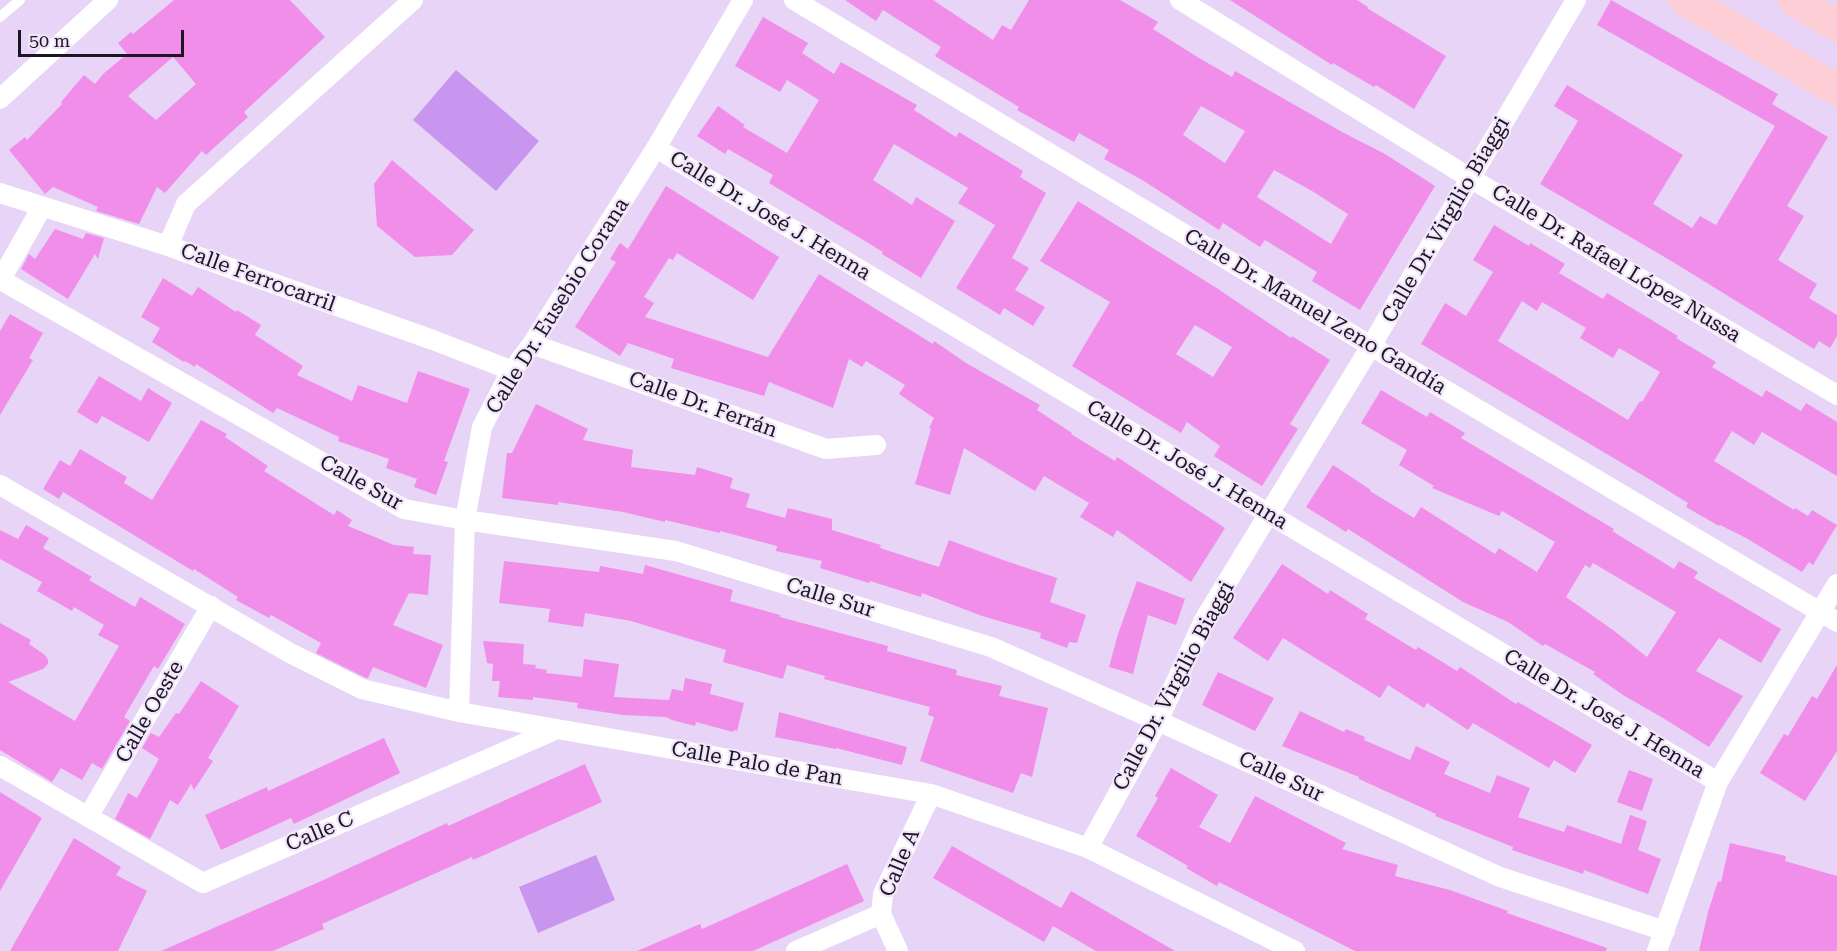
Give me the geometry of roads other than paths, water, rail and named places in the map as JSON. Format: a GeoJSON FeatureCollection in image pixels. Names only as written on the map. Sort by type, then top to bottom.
{"type":"FeatureCollection","features":[{"type":"Feature","properties":{"kind":"main road"},"geometry":{"type":"LineString","coordinates":[[1685,0],[1837,90]]}},
{"type":"Feature","properties":{"kind":"main road"},"geometry":{"type":"LineString","coordinates":[[1794,0],[1837,26]]}},
{"type":"Feature","properties":{"kind":"street"},"geometry":{"type":"LineString","coordinates":[[2,94],[108,0]]}},
{"type":"Feature","properties":{"kind":"street"},"geometry":{"type":"LineString","coordinates":[[168,246],[186,204],[413,0]]}},
{"type":"Feature","properties":{"kind":"street","name":"Calle Dr. Eusebio Corana"},"geometry":{"type":"LineString","coordinates":[[459,712],[465,520],[483,428],[510,375],[656,148],[743,0]]}},
{"type":"Feature","properties":{"kind":"street","name":"Calle Dr. Manuel Zeno Gandía"},"geometry":{"type":"LineString","coordinates":[[794,0],[1829,617]]}},
{"type":"Feature","properties":{"kind":"street","name":"Calle Dr. Rafael López Nussa"},"geometry":{"type":"LineString","coordinates":[[1180,0],[1470,178],[1837,395]]}},
{"type":"Feature","properties":{"kind":"street","name":"Calle Dr. Virgilio Biaggi"},"geometry":{"type":"LineString","coordinates":[[1088,848],[1158,721],[1204,620],[1371,346],[1576,0]]}},
{"type":"Feature","properties":{"kind":"street","name":"Calle Dr. José J. Henna"},"geometry":{"type":"LineString","coordinates":[[656,148],[1718,782]]}},
{"type":"Feature","properties":{"kind":"street","name":"Calle Ferrocarril"},"geometry":{"type":"LineString","coordinates":[[0,193],[168,246],[433,340],[513,371]]}},
{"type":"Feature","properties":{"kind":"street"},"geometry":{"type":"LineString","coordinates":[[0,280],[42,207]]}},
{"type":"Feature","properties":{"kind":"street","name":"Calle Sur"},"geometry":{"type":"LineString","coordinates":[[0,280],[404,509],[676,551],[991,647],[1500,877],[1665,931]]}},
{"type":"Feature","properties":{"kind":"street","name":"Calle Dr. Ferrán"},"geometry":{"type":"LineString","coordinates":[[532,344],[826,449],[876,445]]}},
{"type":"Feature","properties":{"kind":"street","name":"Calle Palo de Pan"},"geometry":{"type":"LineString","coordinates":[[0,485],[290,653],[362,688],[459,712],[931,794],[1088,848],[1278,948]]}},
{"type":"Feature","properties":{"kind":"street"},"geometry":{"type":"LineString","coordinates":[[1657,951],[1718,782],[1829,617],[1837,585]]}},
{"type":"Feature","properties":{"kind":"street","name":"Calle Oeste"},"geometry":{"type":"LineString","coordinates":[[88,818],[212,606]]}},
{"type":"Feature","properties":{"kind":"street","name":"Calle C"},"geometry":{"type":"LineString","coordinates":[[88,818],[203,883],[557,729]]}},
{"type":"Feature","properties":{"kind":"street"},"geometry":{"type":"LineString","coordinates":[[0,766],[88,818]]}},
{"type":"Feature","properties":{"kind":"street","name":"Calle A"},"geometry":{"type":"LineString","coordinates":[[796,951],[881,914],[883,894],[931,794]]}},
{"type":"Feature","properties":{"kind":"street"},"geometry":{"type":"LineString","coordinates":[[881,914],[898,951]]}},
{"type":"Feature","properties":{"kind":"lane"},"geometry":{"type":"LineString","coordinates":[[0,17],[20,0]]}}]}
